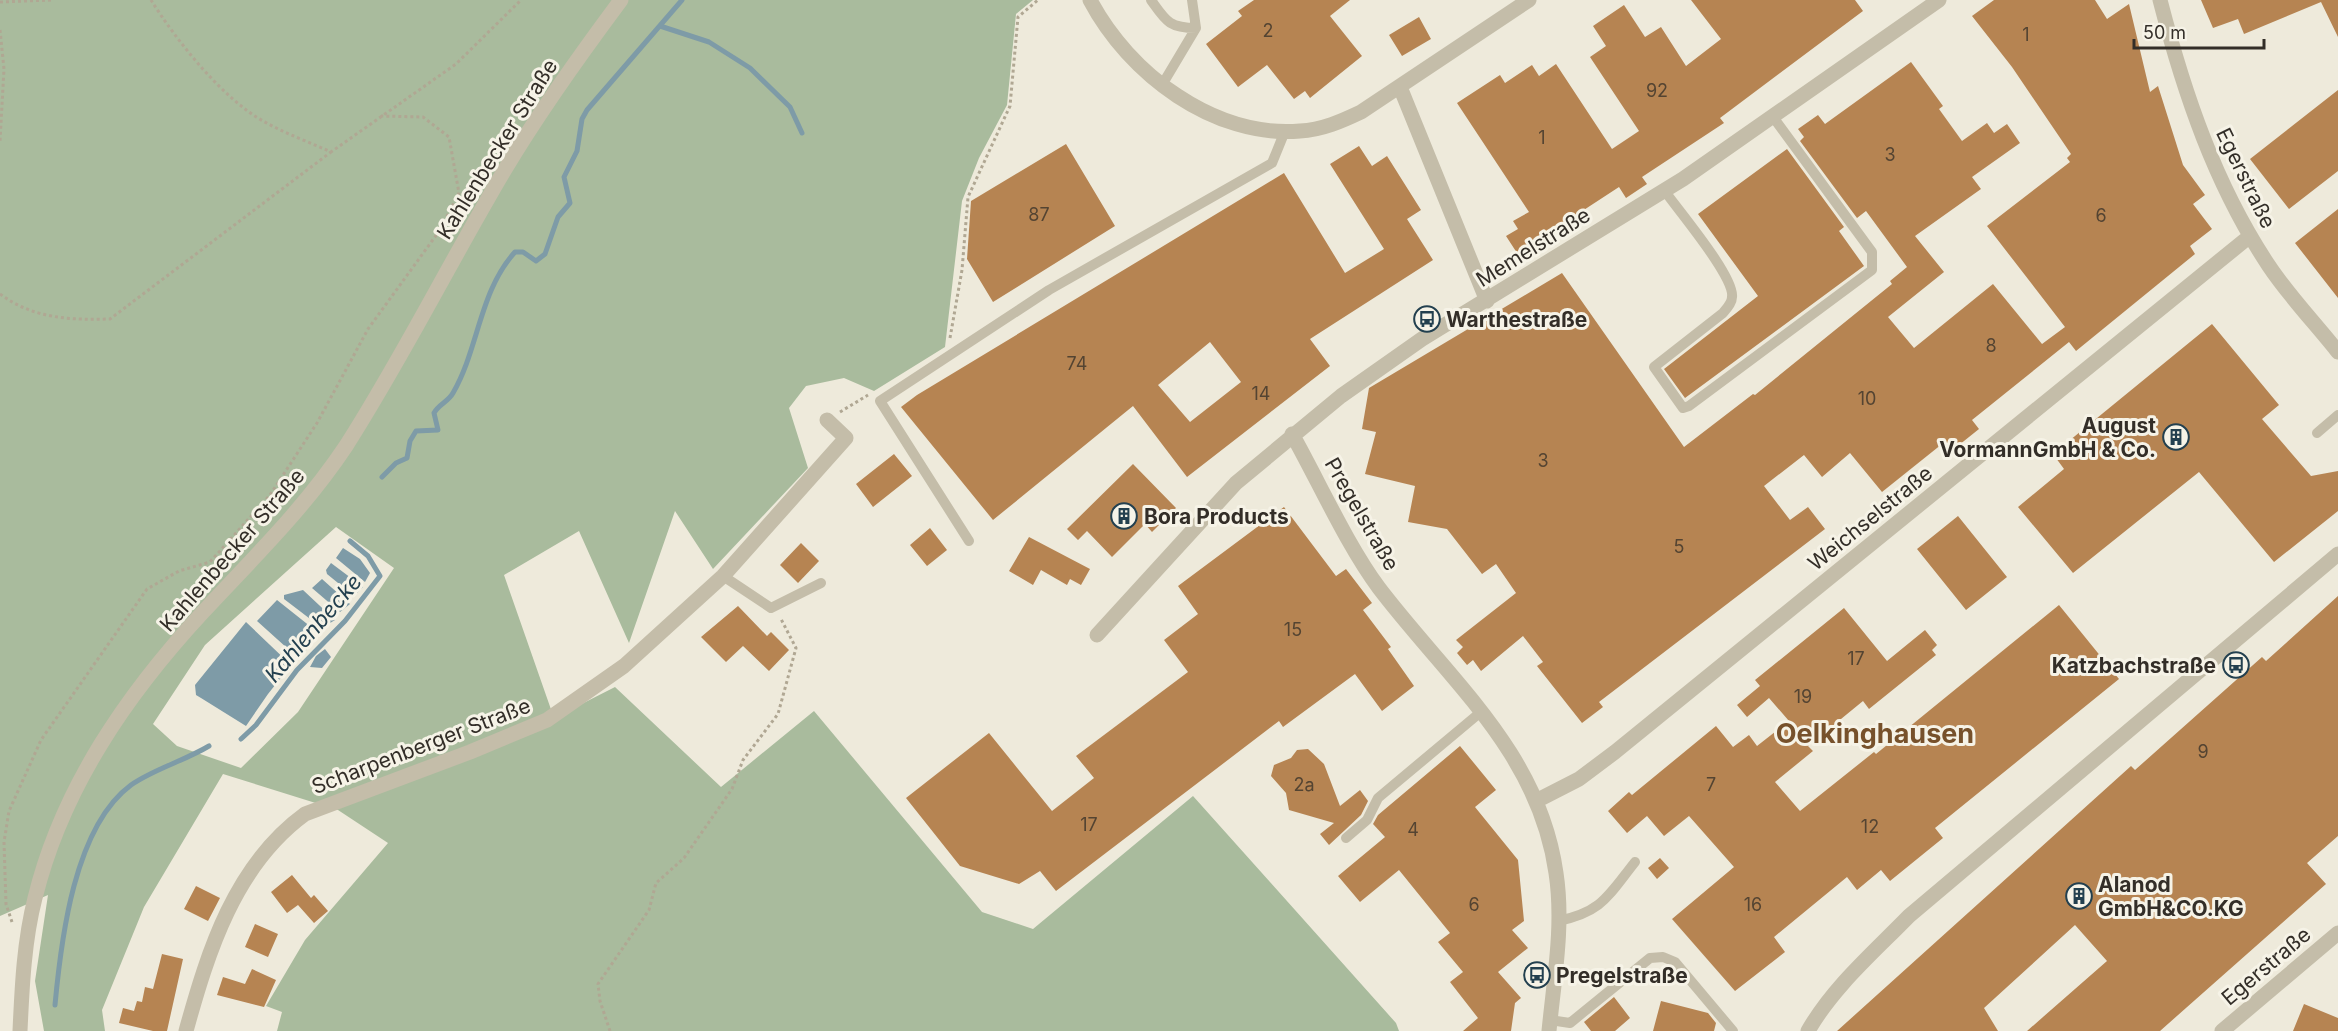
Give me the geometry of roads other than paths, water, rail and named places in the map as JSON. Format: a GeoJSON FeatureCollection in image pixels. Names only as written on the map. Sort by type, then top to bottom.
{"type":"FeatureCollection","features":[{"type":"Feature","properties":{"kind":"street","name":"Kahlenbecker Straße"},"geometry":{"type":"LineString","coordinates":[[20,1031],[22,978],[38,889],[47,856],[75,787],[107,733],[201,614],[306,503],[389,376],[505,168],[578,57],[621,0]]}},
{"type":"Feature","properties":{"kind":"street"},"geometry":{"type":"LineString","coordinates":[[1090,0],[1110,33],[1162,85],[1178,96],[1239,125],[1285,131],[1301,131],[1335,124],[1361,112],[1529,0]]}},
{"type":"Feature","properties":{"kind":"street","name":"Memelstraße"},"geometry":{"type":"LineString","coordinates":[[1097,635],[1236,483],[1292,434],[1422,339],[1664,190],[1773,117],[1939,0]]}},
{"type":"Feature","properties":{"kind":"street","name":"Egerstraße"},"geometry":{"type":"LineString","coordinates":[[2160,0],[2176,64],[2203,142],[2250,236],[2270,268],[2338,352]]}},
{"type":"Feature","properties":{"kind":"street"},"geometry":{"type":"LineString","coordinates":[[1400,87],[1487,301]]}},
{"type":"Feature","properties":{"kind":"street","name":"Weichselstraße"},"geometry":{"type":"LineString","coordinates":[[1538,800],[1579,779],[1615,753],[2250,236]]}},
{"type":"Feature","properties":{"kind":"street","name":"Scharpenberger Straße"},"geometry":{"type":"LineString","coordinates":[[186,1031],[197,991],[228,907],[283,830],[305,814],[470,752],[547,720],[624,666],[723,576],[846,438],[826,420]]}},
{"type":"Feature","properties":{"kind":"street","name":"Pregelstraße"},"geometry":{"type":"LineString","coordinates":[[1292,434],[1378,587],[1482,711],[1509,748],[1538,800],[1556,873],[1557,962],[1549,1026]]}},
{"type":"Feature","properties":{"kind":"street"},"geometry":{"type":"LineString","coordinates":[[1808,1031],[1818,1014],[1849,977],[1909,916],[2338,554]]}},
{"type":"Feature","properties":{"kind":"street","name":"Egerstraße"},"geometry":{"type":"LineString","coordinates":[[2222,1031],[2338,933]]}},
{"type":"Feature","properties":{"kind":"lane"},"geometry":{"type":"LineString","coordinates":[[1151,0],[1167,22],[1178,28],[1196,28]]}},
{"type":"Feature","properties":{"kind":"lane"},"geometry":{"type":"LineString","coordinates":[[1162,85],[1196,28],[1192,0]]}},
{"type":"Feature","properties":{"kind":"lane"},"geometry":{"type":"LineString","coordinates":[[1664,190],[1717,262],[1732,289],[1731,302],[1723,313],[1654,367],[1683,408],[1689,406],[1799,325],[1872,270],[1874,265],[1872,252],[1773,117]]}},
{"type":"Feature","properties":{"kind":"lane"},"geometry":{"type":"LineString","coordinates":[[969,541],[880,400],[1049,290],[1272,163],[1285,131]]}},
{"type":"Feature","properties":{"kind":"lane"},"geometry":{"type":"LineString","coordinates":[[2317,433],[2338,415]]}},
{"type":"Feature","properties":{"kind":"lane"},"geometry":{"type":"LineString","coordinates":[[723,576],[771,608],[820,583]]}},
{"type":"Feature","properties":{"kind":"lane"},"geometry":{"type":"LineString","coordinates":[[1346,838],[1367,820],[1378,798],[1482,711]]}},
{"type":"Feature","properties":{"kind":"lane"},"geometry":{"type":"LineString","coordinates":[[1558,921],[1580,916],[1600,906],[1635,862]]}},
{"type":"Feature","properties":{"kind":"lane"},"geometry":{"type":"LineString","coordinates":[[1549,1026],[1570,1023],[1650,958],[1663,957],[1675,962],[1733,1031]]}},
{"type":"Feature","properties":{"kind":"water"},"geometry":{"type":"Polygon","coordinates":[[[343,548],[360,559],[370,573],[365,582],[336,558],[343,548]]]}},
{"type":"Feature","properties":{"kind":"water"},"geometry":{"type":"Polygon","coordinates":[[[331,563],[363,587],[354,596],[327,574],[326,570],[331,563]]]}},
{"type":"Feature","properties":{"kind":"water"},"geometry":{"type":"Polygon","coordinates":[[[322,579],[350,604],[340,612],[312,588],[322,579]]]}},
{"type":"Feature","properties":{"kind":"water"},"geometry":{"type":"Polygon","coordinates":[[[303,590],[335,620],[322,628],[284,599],[284,595],[303,590]]]}},
{"type":"Feature","properties":{"kind":"water"},"geometry":{"type":"Polygon","coordinates":[[[277,600],[311,627],[316,639],[300,657],[297,657],[257,621],[277,600]]]}},
{"type":"Feature","properties":{"kind":"water"},"geometry":{"type":"Polygon","coordinates":[[[246,622],[291,665],[246,726],[196,695],[195,685],[246,622]]]}},
{"type":"Feature","properties":{"kind":"water"},"geometry":{"type":"Polygon","coordinates":[[[325,649],[331,657],[322,668],[310,667],[316,656],[325,649]]]}},
{"type":"Feature","properties":{"kind":"waterway","name":"Kahlenbecke"},"geometry":{"type":"LineString","coordinates":[[382,477],[396,463],[407,458],[410,441],[416,431],[438,430],[434,413],[451,396],[462,376],[486,302],[503,268],[515,252],[523,252],[536,261],[545,254],[558,217],[570,203],[564,177],[577,151],[582,119],[587,110],[682,0]]}},
{"type":"Feature","properties":{"kind":"waterway"},"geometry":{"type":"LineString","coordinates":[[660,26],[709,42],[750,68],[790,107],[802,133]]}},
{"type":"Feature","properties":{"kind":"waterway","name":"Kahlenbecke"},"geometry":{"type":"LineString","coordinates":[[241,739],[256,725],[297,670],[345,621],[380,576],[368,556],[350,541]]}},
{"type":"Feature","properties":{"kind":"waterway","name":"Kahlenbecke"},"geometry":{"type":"LineString","coordinates":[[55,1005],[61,949],[74,886],[83,856],[96,828],[112,804],[131,785],[209,746]]}},
{"type":"Feature","properties":{"kind":"place","name":"Warthestraße"},"geometry":{"type":"Point","coordinates":[1427,319]}},
{"type":"Feature","properties":{"kind":"place","name":"August VormannGmbH & Co."},"geometry":{"type":"Point","coordinates":[2176,437]}},
{"type":"Feature","properties":{"kind":"place","name":"Bora Products"},"geometry":{"type":"Point","coordinates":[1124,516]}},
{"type":"Feature","properties":{"kind":"place","name":"Katzbachstraße"},"geometry":{"type":"Point","coordinates":[2236,665]}},
{"type":"Feature","properties":{"kind":"place","name":"Alanod GmbH&CO.KG"},"geometry":{"type":"Point","coordinates":[2079,896]}},
{"type":"Feature","properties":{"kind":"place","name":"Pregelstraße"},"geometry":{"type":"Point","coordinates":[1537,975]}},
{"type":"Feature","properties":{"kind":"district","name":"Oelkinghausen"},"geometry":{"type":"Point","coordinates":[1875,733]}}]}
